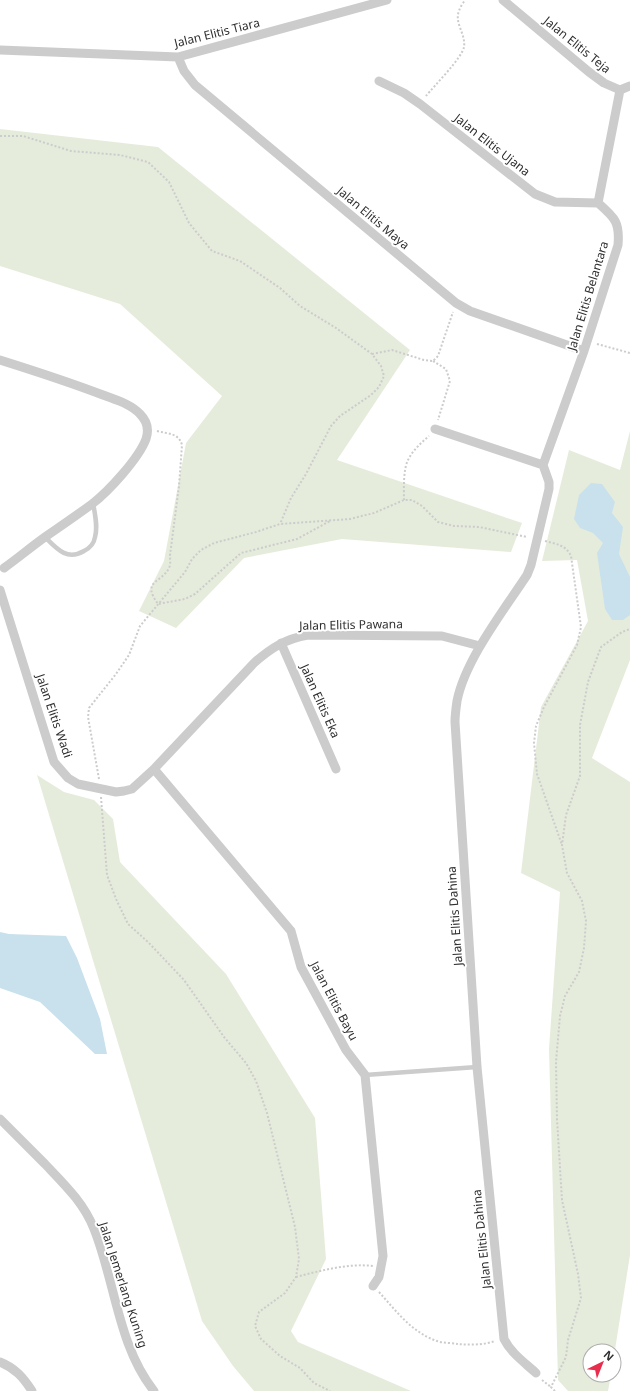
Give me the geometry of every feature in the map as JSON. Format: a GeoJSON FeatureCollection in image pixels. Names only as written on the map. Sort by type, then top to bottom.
{"type":"FeatureCollection","features":[{"type":"Feature","properties":{"kind":"street","name":"Jalan Elitis Tiara"},"geometry":{"type":"LineString","coordinates":[[0,50],[178,57],[387,0]]}},
{"type":"Feature","properties":{"kind":"street","name":"Jalan Elitis Teja"},"geometry":{"type":"LineString","coordinates":[[503,0],[589,72],[604,83],[620,90]]}},
{"type":"Feature","properties":{"kind":"street","name":"Jalan Elitis Maya"},"geometry":{"type":"LineString","coordinates":[[178,57],[184,71],[195,84],[456,303],[470,311],[585,348]]}},
{"type":"Feature","properties":{"kind":"street","name":"Jalan Elitis Ujana"},"geometry":{"type":"LineString","coordinates":[[379,81],[404,93],[420,104],[535,194],[555,202],[598,203]]}},
{"type":"Feature","properties":{"kind":"street"},"geometry":{"type":"LineString","coordinates":[[598,203],[620,90],[630,86]]}},
{"type":"Feature","properties":{"kind":"street","name":"Jalan Elitis Belantara"},"geometry":{"type":"LineString","coordinates":[[543,465],[585,348],[618,246],[619,231],[615,219],[598,203]]}},
{"type":"Feature","properties":{"kind":"street"},"geometry":{"type":"LineString","coordinates":[[0,360],[68,381],[125,404],[141,415],[146,421],[147,428],[146,438],[142,447],[114,483],[93,503],[1,569]]}},
{"type":"Feature","properties":{"kind":"street"},"geometry":{"type":"LineString","coordinates":[[435,429],[543,465]]}},
{"type":"Feature","properties":{"kind":"street","name":"Jalan Elitis Dahina"},"geometry":{"type":"LineString","coordinates":[[536,1373],[516,1356],[508,1347],[504,1339],[477,1067],[455,722],[457,700],[465,677],[480,646],[527,576],[532,565],[549,489],[543,465]]}},
{"type":"Feature","properties":{"kind":"street","name":"Jalan Elitis Wadi"},"geometry":{"type":"LineString","coordinates":[[0,590],[54,762],[60,771],[78,784],[116,792],[124,792],[132,789],[154,769]]}},
{"type":"Feature","properties":{"kind":"street","name":"Jalan Elitis Pawana"},"geometry":{"type":"LineString","coordinates":[[154,769],[254,663],[268,650],[294,637],[308,635],[442,636],[480,646]]}},
{"type":"Feature","properties":{"kind":"street","name":"Jalan Elitis Eka"},"geometry":{"type":"LineString","coordinates":[[281,643],[336,769]]}},
{"type":"Feature","properties":{"kind":"street","name":"Jalan Elitis Bayu"},"geometry":{"type":"LineString","coordinates":[[154,769],[291,931],[301,967],[346,1050],[365,1075]]}},
{"type":"Feature","properties":{"kind":"street"},"geometry":{"type":"LineString","coordinates":[[365,1075],[383,1256],[382,1268],[379,1277],[373,1286]]}},
{"type":"Feature","properties":{"kind":"street","name":"Jalan Jemerlang Kuning"},"geometry":{"type":"LineString","coordinates":[[0,1119],[67,1186],[86,1212],[94,1229],[134,1356],[147,1382],[154,1391]]}},
{"type":"Feature","properties":{"kind":"street"},"geometry":{"type":"LineString","coordinates":[[0,1362],[23,1377],[32,1391]]}},
{"type":"Feature","properties":{"kind":"lane"},"geometry":{"type":"LineString","coordinates":[[45,537],[62,551],[71,556],[77,555],[89,549],[95,538],[96,529],[93,503]]}},
{"type":"Feature","properties":{"kind":"lane"},"geometry":{"type":"LineString","coordinates":[[365,1075],[477,1067]]}},
{"type":"Feature","properties":{"kind":"path"},"geometry":{"type":"LineString","coordinates":[[420,104],[459,58],[464,46],[462,32],[458,22],[458,11],[465,0]]}},
{"type":"Feature","properties":{"kind":"path"},"geometry":{"type":"LineString","coordinates":[[0,136],[23,136],[71,151],[120,155],[148,162],[169,182],[189,223],[212,251],[240,261],[280,288],[300,306],[336,328],[372,354],[381,366],[384,376],[379,387],[371,395],[340,416],[331,426],[311,465],[291,498],[280,524]]}},
{"type":"Feature","properties":{"kind":"path"},"geometry":{"type":"LineString","coordinates":[[433,361],[438,356],[456,303]]}},
{"type":"Feature","properties":{"kind":"path"},"geometry":{"type":"LineString","coordinates":[[585,348],[595,344],[630,353]]}},
{"type":"Feature","properties":{"kind":"path"},"geometry":{"type":"LineString","coordinates":[[372,354],[392,350],[424,360],[433,361],[446,369],[450,381],[435,429],[414,450],[407,461],[404,479],[404,500]]}},
{"type":"Feature","properties":{"kind":"path"},"geometry":{"type":"LineString","coordinates":[[147,428],[176,436],[180,439],[182,445],[179,486],[169,568],[153,584],[151,590],[152,595],[158,604]]}},
{"type":"Feature","properties":{"kind":"path"},"geometry":{"type":"LineString","coordinates":[[330,1391],[314,1383],[300,1368],[280,1356],[261,1339],[255,1326],[259,1312],[285,1293],[296,1277],[299,1259],[295,1227],[267,1113],[256,1081],[246,1063],[224,1037],[184,980],[148,942],[128,924],[116,899],[107,875],[101,789],[88,717],[89,708],[129,655],[140,626],[185,572],[192,559],[201,550],[214,543],[280,524],[350,519],[374,513],[404,500],[412,500],[422,506],[438,522],[454,526],[479,527],[538,539],[561,545],[568,550],[571,556],[582,623],[577,645],[557,681],[536,726],[534,742],[537,774],[562,844],[567,873],[582,901],[586,921],[584,948],[579,972],[565,996],[560,1016],[556,1062],[557,1119],[562,1200],[578,1274],[581,1298],[568,1340],[566,1357],[551,1386],[555,1391]]}},
{"type":"Feature","properties":{"kind":"path"},"geometry":{"type":"LineString","coordinates":[[158,604],[185,599],[195,594],[241,553],[297,539],[331,521]]}},
{"type":"Feature","properties":{"kind":"path"},"geometry":{"type":"LineString","coordinates":[[562,844],[566,815],[580,776],[580,725],[588,682],[601,647],[622,632],[630,629]]}},
{"type":"Feature","properties":{"kind":"path"},"geometry":{"type":"LineString","coordinates":[[296,1277],[334,1268],[364,1265],[382,1268]]}},
{"type":"Feature","properties":{"kind":"path"},"geometry":{"type":"LineString","coordinates":[[373,1286],[403,1319],[418,1332],[440,1342],[472,1344],[490,1343],[504,1339]]}},
{"type":"Feature","properties":{"kind":"green space"},"geometry":{"type":"Polygon","coordinates":[[[0,129],[158,147],[410,350],[337,460],[522,523],[511,552],[342,539],[244,558],[176,628],[139,611],[164,561],[186,443],[222,396],[120,304],[0,266],[0,129]]]}},
{"type":"Feature","properties":{"kind":"green space"},"geometry":{"type":"Polygon","coordinates":[[[630,431],[630,660],[592,758],[630,782],[630,1255],[616,1343],[582,1343],[582,1383],[610,1383],[608,1391],[568,1391],[558,1380],[549,1049],[560,892],[521,873],[541,707],[588,621],[577,560],[542,561],[569,450],[620,470],[630,431]]]}},
{"type":"Feature","properties":{"kind":"green space"},"geometry":{"type":"Polygon","coordinates":[[[37,775],[64,792],[94,800],[113,819],[120,862],[226,974],[315,1118],[326,1259],[291,1331],[298,1342],[411,1391],[254,1391],[233,1366],[202,1321],[37,775]]]}},
{"type":"Feature","properties":{"kind":"water"},"geometry":{"type":"Polygon","coordinates":[[[591,483],[602,484],[615,502],[612,513],[623,527],[619,554],[630,577],[630,615],[623,620],[612,620],[605,609],[597,553],[603,543],[593,533],[580,528],[574,519],[579,495],[591,483]]]}},
{"type":"Feature","properties":{"kind":"water"},"geometry":{"type":"Polygon","coordinates":[[[0,932],[9,934],[66,936],[77,958],[100,1019],[107,1054],[95,1054],[40,1002],[0,988],[0,932]]]}}]}
